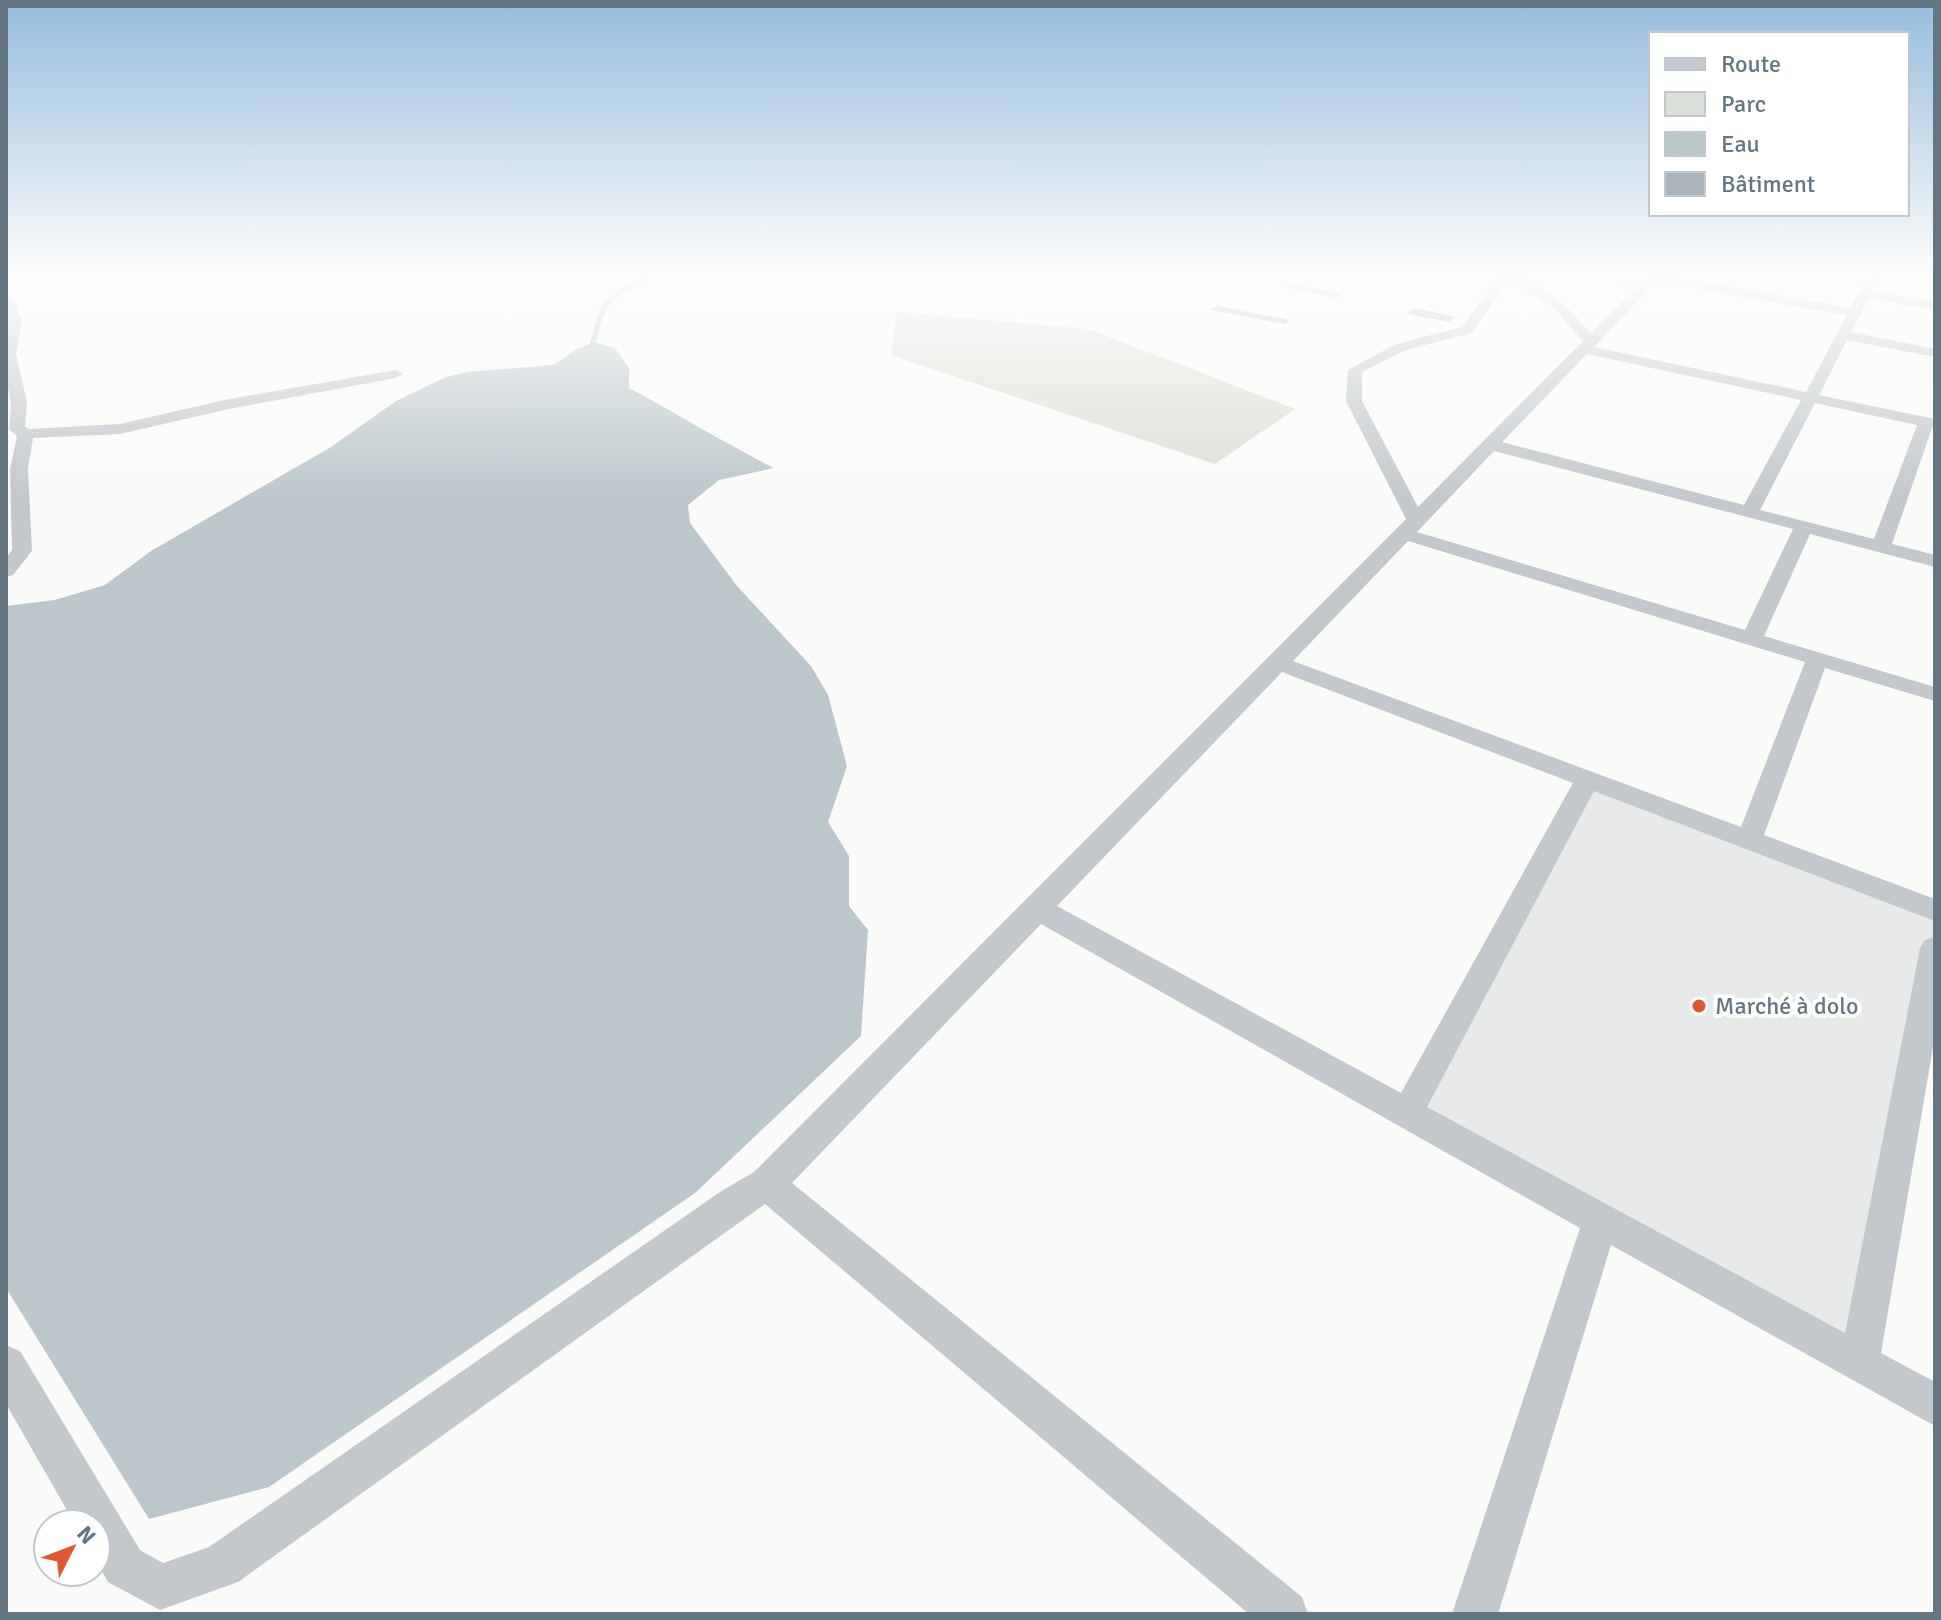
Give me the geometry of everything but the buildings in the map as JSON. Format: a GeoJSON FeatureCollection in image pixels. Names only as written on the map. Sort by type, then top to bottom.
{"type":"FeatureCollection","features":[{"type":"Feature","properties":{"kind":"street"},"geometry":{"type":"LineString","coordinates":[[7,348],[9,372],[19,402],[17,429],[26,434],[120,429],[229,404],[396,374]]}},
{"type":"Feature","properties":{"kind":"street"},"geometry":{"type":"LineString","coordinates":[[1400,348],[1355,370],[1354,401],[1408,526],[1752,639],[1935,694]]}},
{"type":"Feature","properties":{"kind":"street"},"geometry":{"type":"LineString","coordinates":[[6,1365],[124,1566],[160,1587],[222,1566],[733,1204],[767,1184],[1584,348]]}},
{"type":"Feature","properties":{"kind":"street"},"geometry":{"type":"LineString","coordinates":[[1598,348],[1930,423],[1881,547]]}},
{"type":"Feature","properties":{"kind":"street"},"geometry":{"type":"LineString","coordinates":[[1750,512],[1836,348]]}},
{"type":"Feature","properties":{"kind":"street"},"geometry":{"type":"LineString","coordinates":[[1907,348],[1935,353]]}},
{"type":"Feature","properties":{"kind":"street"},"geometry":{"type":"LineString","coordinates":[[6,571],[22,551],[19,469],[26,434]]}},
{"type":"Feature","properties":{"kind":"street"},"geometry":{"type":"LineString","coordinates":[[1489,444],[1935,561]]}},
{"type":"Feature","properties":{"kind":"street"},"geometry":{"type":"LineString","coordinates":[[1752,639],[1804,526]]}},
{"type":"Feature","properties":{"kind":"street"},"geometry":{"type":"LineString","coordinates":[[1749,840],[1817,659]]}},
{"type":"Feature","properties":{"kind":"street"},"geometry":{"type":"LineString","coordinates":[[1276,662],[1935,910]]}},
{"type":"Feature","properties":{"kind":"street"},"geometry":{"type":"LineString","coordinates":[[1407,1113],[1588,779]]}},
{"type":"Feature","properties":{"kind":"street"},"geometry":{"type":"LineString","coordinates":[[1036,908],[1935,1405]]}},
{"type":"Feature","properties":{"kind":"street"},"geometry":{"type":"LineString","coordinates":[[1859,1363],[1935,948]]}},
{"type":"Feature","properties":{"kind":"street"},"geometry":{"type":"LineString","coordinates":[[767,1184],[1285,1614]]}},
{"type":"Feature","properties":{"kind":"street"},"geometry":{"type":"LineString","coordinates":[[1475,1614],[1601,1220]]}},
{"type":"Feature","properties":{"kind":"shaded area"},"geometry":{"type":"Polygon","coordinates":[[[1588,779],[1935,910],[1935,948],[1859,1363],[1407,1113],[1588,779]]]}},
{"type":"Feature","properties":{"kind":"green space"},"geometry":{"type":"Polygon","coordinates":[[[892,348],[1136,348],[1295,409],[1215,464],[891,355],[892,348]]]}},
{"type":"Feature","properties":{"kind":"water"},"geometry":{"type":"Polygon","coordinates":[[[615,348],[629,368],[629,388],[774,468],[719,480],[688,505],[690,523],[737,586],[811,666],[828,695],[847,766],[828,822],[849,856],[849,906],[868,930],[861,1036],[695,1193],[269,1487],[149,1519],[6,1288],[6,606],[55,600],[105,585],[151,551],[331,447],[396,401],[446,377],[467,372],[554,365],[575,350],[615,348]]]}},
{"type":"Feature","properties":{"kind":"waterway"},"geometry":{"type":"LineString","coordinates":[[590,353],[591,348]]}},
{"type":"Feature","properties":{"kind":"place","name":"Marché à dolo"},"geometry":{"type":"Point","coordinates":[1699,1006]}}]}
